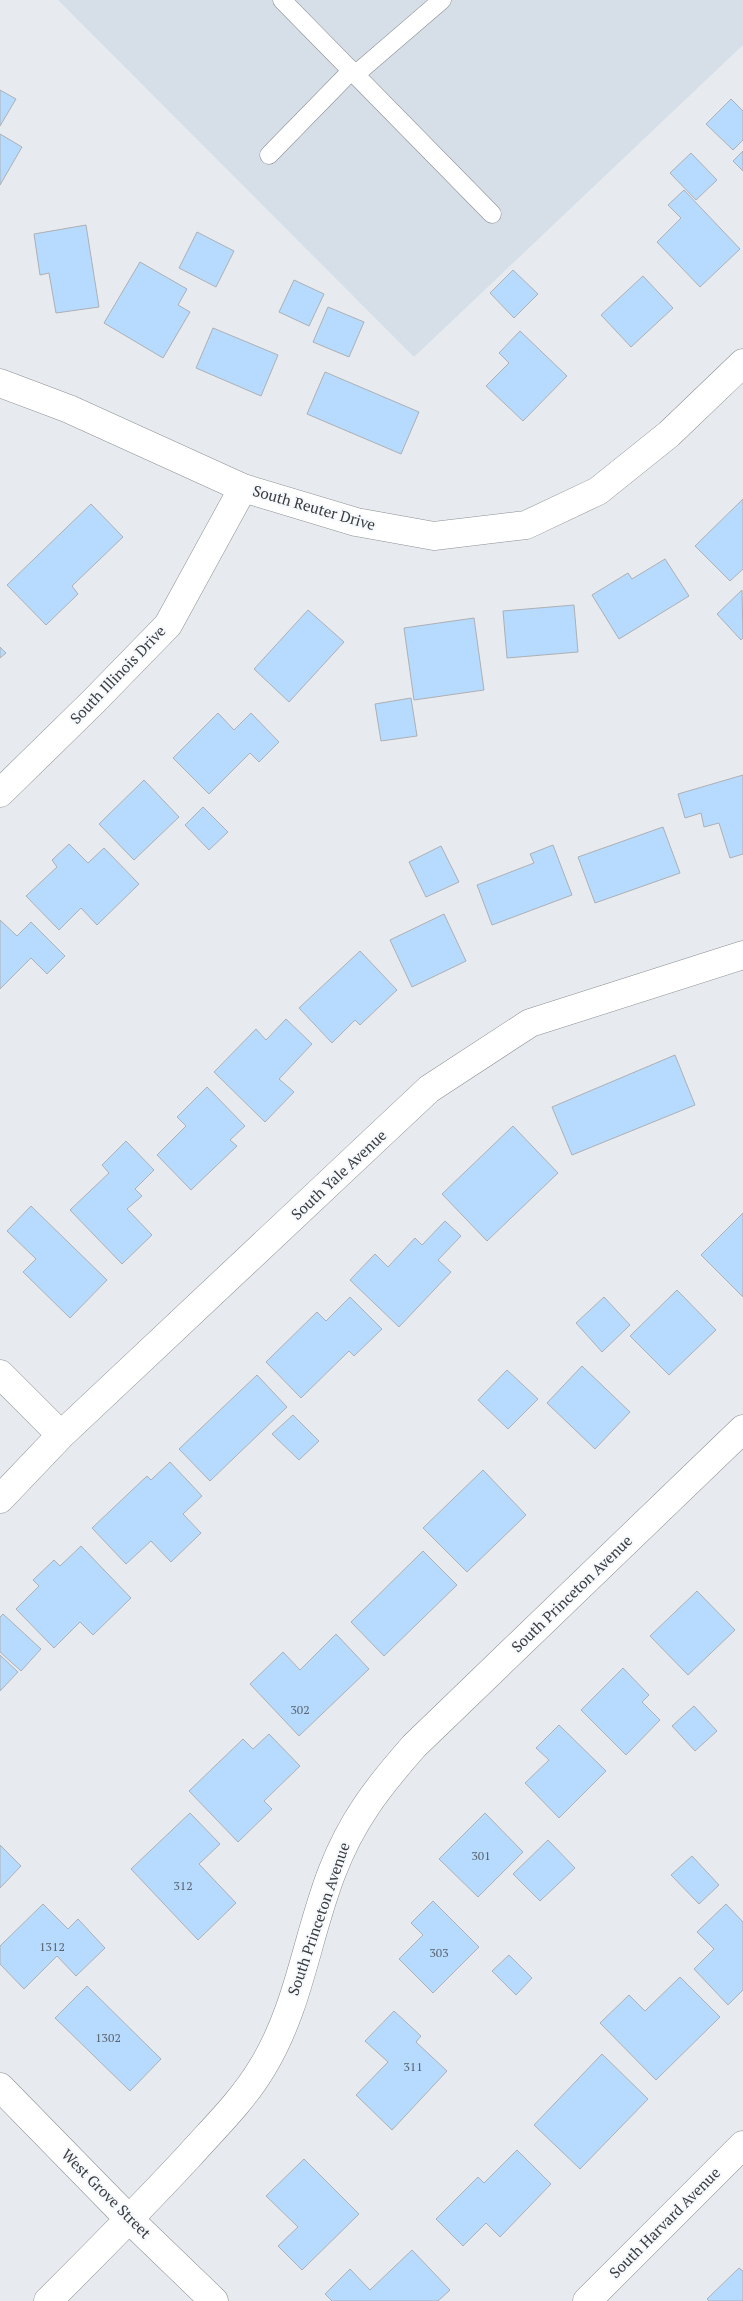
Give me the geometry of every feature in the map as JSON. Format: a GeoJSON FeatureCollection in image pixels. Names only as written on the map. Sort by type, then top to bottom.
{"type":"FeatureCollection","features":[{"type":"Feature","properties":{"kind":"street","name":"South Reuter Drive"},"geometry":{"type":"LineString","coordinates":[[0,384],[69,410],[243,488],[356,522],[434,536],[526,525],[598,491],[669,434],[743,363]]}},
{"type":"Feature","properties":{"kind":"street","name":"South Illinois Drive"},"geometry":{"type":"LineString","coordinates":[[0,792],[94,701],[168,625],[243,488]]}},
{"type":"Feature","properties":{"kind":"street","name":"South Yale Avenue"},"geometry":{"type":"LineString","coordinates":[[0,1499],[62,1435],[429,1090],[530,1023],[743,955]]}},
{"type":"Feature","properties":{"kind":"street"},"geometry":{"type":"LineString","coordinates":[[0,1374],[62,1435]]}},
{"type":"Feature","properties":{"kind":"street","name":"South Princeton Avenue"},"geometry":{"type":"LineString","coordinates":[[48,2301],[130,2220],[232,2109],[262,2068],[281,2030],[297,1986],[332,1873],[348,1835],[376,1790],[414,1746],[743,1429]]}},
{"type":"Feature","properties":{"kind":"street","name":"West Grove Street"},"geometry":{"type":"LineString","coordinates":[[0,2086],[130,2220],[214,2301]]}},
{"type":"Feature","properties":{"kind":"street","name":"South Harvard Avenue"},"geometry":{"type":"LineString","coordinates":[[587,2301],[743,2145]]}},
{"type":"Feature","properties":{"kind":"lane"},"geometry":{"type":"LineString","coordinates":[[282,0],[492,214]]}},
{"type":"Feature","properties":{"kind":"lane"},"geometry":{"type":"LineString","coordinates":[[269,155],[354,72],[442,0]]}},
{"type":"Feature","properties":{"kind":"shaded area"},"geometry":{"type":"Polygon","coordinates":[[[58,0],[743,0],[743,45],[414,357],[58,0]]]}},
{"type":"Feature","properties":{"kind":"building"},"geometry":{"type":"Polygon","coordinates":[[[0,90],[16,99],[0,126],[0,90]]]}},
{"type":"Feature","properties":{"kind":"building"},"geometry":{"type":"Polygon","coordinates":[[[731,99],[743,111],[743,140],[733,150],[706,124],[731,99]]]}},
{"type":"Feature","properties":{"kind":"building"},"geometry":{"type":"Polygon","coordinates":[[[0,134],[22,147],[0,185],[0,134]]]}},
{"type":"Feature","properties":{"kind":"building"},"geometry":{"type":"Polygon","coordinates":[[[743,151],[743,171],[733,161],[743,151]]]}},
{"type":"Feature","properties":{"kind":"building"},"geometry":{"type":"Polygon","coordinates":[[[691,153],[717,180],[696,200],[670,173],[691,153]]]}},
{"type":"Feature","properties":{"kind":"building"},"geometry":{"type":"Polygon","coordinates":[[[684,190],[740,249],[700,287],[657,242],[681,218],[668,205],[684,190]]]}},
{"type":"Feature","properties":{"kind":"building"},"geometry":{"type":"Polygon","coordinates":[[[86,225],[99,307],[56,313],[49,273],[40,275],[34,234],[86,225]]]}},
{"type":"Feature","properties":{"kind":"building"},"geometry":{"type":"Polygon","coordinates":[[[197,232],[234,251],[216,287],[179,268],[197,232]]]}},
{"type":"Feature","properties":{"kind":"building"},"geometry":{"type":"Polygon","coordinates":[[[140,262],[187,289],[178,305],[190,312],[163,358],[104,323],[140,262]]]}},
{"type":"Feature","properties":{"kind":"building"},"geometry":{"type":"Polygon","coordinates":[[[513,270],[538,294],[514,318],[490,293],[513,270]]]}},
{"type":"Feature","properties":{"kind":"building"},"geometry":{"type":"Polygon","coordinates":[[[643,276],[673,308],[631,347],[601,315],[643,276]]]}},
{"type":"Feature","properties":{"kind":"building"},"geometry":{"type":"Polygon","coordinates":[[[294,280],[324,294],[309,326],[279,312],[294,280]]]}},
{"type":"Feature","properties":{"kind":"building"},"geometry":{"type":"Polygon","coordinates":[[[328,307],[364,322],[349,357],[313,342],[328,307]]]}},
{"type":"Feature","properties":{"kind":"building"},"geometry":{"type":"Polygon","coordinates":[[[213,328],[278,355],[261,396],[196,368],[213,328]]]}},
{"type":"Feature","properties":{"kind":"building"},"geometry":{"type":"Polygon","coordinates":[[[520,331],[567,376],[523,421],[486,386],[509,363],[499,353],[520,331]]]}},
{"type":"Feature","properties":{"kind":"building"},"geometry":{"type":"Polygon","coordinates":[[[325,372],[419,412],[401,454],[307,414],[325,372]]]}},
{"type":"Feature","properties":{"kind":"building"},"geometry":{"type":"Polygon","coordinates":[[[743,499],[743,569],[730,581],[695,546],[743,499]]]}},
{"type":"Feature","properties":{"kind":"building"},"geometry":{"type":"Polygon","coordinates":[[[91,504],[123,537],[72,586],[78,594],[46,625],[7,585],[91,504]]]}},
{"type":"Feature","properties":{"kind":"building"},"geometry":{"type":"Polygon","coordinates":[[[665,559],[689,596],[619,639],[592,595],[628,573],[632,579],[665,559]]]}},
{"type":"Feature","properties":{"kind":"building"},"geometry":{"type":"Polygon","coordinates":[[[742,590],[743,638],[741,640],[717,614],[742,590]]]}},
{"type":"Feature","properties":{"kind":"building"},"geometry":{"type":"Polygon","coordinates":[[[574,605],[578,652],[507,658],[503,611],[574,605]]]}},
{"type":"Feature","properties":{"kind":"building"},"geometry":{"type":"Polygon","coordinates":[[[308,610],[344,642],[289,702],[254,669],[308,610]]]}},
{"type":"Feature","properties":{"kind":"building"},"geometry":{"type":"Polygon","coordinates":[[[474,618],[484,690],[414,700],[404,628],[474,618]]]}},
{"type":"Feature","properties":{"kind":"building"},"geometry":{"type":"Polygon","coordinates":[[[0,647],[6,653],[0,658],[0,647]]]}},
{"type":"Feature","properties":{"kind":"building"},"geometry":{"type":"Polygon","coordinates":[[[411,698],[417,736],[381,741],[375,704],[411,698]]]}},
{"type":"Feature","properties":{"kind":"building"},"geometry":{"type":"Polygon","coordinates":[[[218,713],[234,730],[251,713],[279,742],[259,762],[250,753],[209,794],[173,758],[218,713]]]}},
{"type":"Feature","properties":{"kind":"building"},"geometry":{"type":"Polygon","coordinates":[[[743,775],[743,854],[730,858],[719,823],[704,827],[701,813],[685,818],[678,794],[743,775]]]}},
{"type":"Feature","properties":{"kind":"building"},"geometry":{"type":"Polygon","coordinates":[[[144,780],[179,817],[134,860],[99,824],[144,780]]]}},
{"type":"Feature","properties":{"kind":"building"},"geometry":{"type":"Polygon","coordinates":[[[203,807],[228,832],[209,850],[185,825],[203,807]]]}},
{"type":"Feature","properties":{"kind":"building"},"geometry":{"type":"Polygon","coordinates":[[[663,827],[680,873],[595,903],[578,857],[663,827]]]}},
{"type":"Feature","properties":{"kind":"building"},"geometry":{"type":"Polygon","coordinates":[[[69,844],[88,863],[104,848],[139,884],[97,925],[81,908],[59,930],[26,896],[57,867],[52,860],[69,844]]]}},
{"type":"Feature","properties":{"kind":"building"},"geometry":{"type":"Polygon","coordinates":[[[553,845],[572,895],[492,925],[477,885],[534,863],[530,854],[553,845]]]}},
{"type":"Feature","properties":{"kind":"building"},"geometry":{"type":"Polygon","coordinates":[[[441,846],[459,882],[426,897],[409,862],[441,846]]]}},
{"type":"Feature","properties":{"kind":"building"},"geometry":{"type":"Polygon","coordinates":[[[444,914],[466,961],[412,987],[390,940],[444,914]]]}},
{"type":"Feature","properties":{"kind":"building"},"geometry":{"type":"Polygon","coordinates":[[[0,920],[17,936],[31,922],[65,956],[47,974],[31,958],[0,989],[0,920]]]}},
{"type":"Feature","properties":{"kind":"building"},"geometry":{"type":"Polygon","coordinates":[[[360,951],[397,990],[360,1025],[355,1020],[332,1043],[299,1008],[360,951]]]}},
{"type":"Feature","properties":{"kind":"building"},"geometry":{"type":"Polygon","coordinates":[[[286,1019],[312,1044],[279,1079],[294,1092],[265,1122],[214,1072],[256,1029],[266,1040],[286,1019]]]}},
{"type":"Feature","properties":{"kind":"building"},"geometry":{"type":"Polygon","coordinates":[[[675,1055],[695,1105],[572,1155],[552,1107],[675,1055]]]}},
{"type":"Feature","properties":{"kind":"building"},"geometry":{"type":"Polygon","coordinates":[[[207,1087],[245,1126],[230,1140],[237,1146],[191,1190],[157,1155],[186,1126],[177,1117],[207,1087]]]}},
{"type":"Feature","properties":{"kind":"building"},"geometry":{"type":"Polygon","coordinates":[[[513,1126],[558,1173],[487,1241],[442,1194],[513,1126]]]}},
{"type":"Feature","properties":{"kind":"building"},"geometry":{"type":"Polygon","coordinates":[[[126,1141],[154,1170],[135,1189],[142,1196],[127,1209],[152,1235],[122,1264],[70,1210],[109,1173],[102,1165],[126,1141]]]}},
{"type":"Feature","properties":{"kind":"building"},"geometry":{"type":"Polygon","coordinates":[[[31,1206],[107,1280],[70,1318],[23,1272],[36,1259],[7,1231],[31,1206]]]}},
{"type":"Feature","properties":{"kind":"building"},"geometry":{"type":"Polygon","coordinates":[[[743,1213],[743,1297],[701,1255],[743,1213]]]}},
{"type":"Feature","properties":{"kind":"building"},"geometry":{"type":"Polygon","coordinates":[[[445,1221],[461,1236],[438,1260],[451,1272],[399,1327],[350,1280],[375,1254],[388,1267],[415,1238],[422,1245],[445,1221]]]}},
{"type":"Feature","properties":{"kind":"building"},"geometry":{"type":"Polygon","coordinates":[[[677,1290],[716,1330],[669,1375],[630,1336],[677,1290]]]}},
{"type":"Feature","properties":{"kind":"building"},"geometry":{"type":"Polygon","coordinates":[[[350,1297],[382,1329],[354,1356],[349,1351],[301,1398],[266,1362],[317,1312],[326,1321],[350,1297]]]}},
{"type":"Feature","properties":{"kind":"building"},"geometry":{"type":"Polygon","coordinates":[[[604,1297],[630,1325],[602,1352],[576,1323],[604,1297]]]}},
{"type":"Feature","properties":{"kind":"building"},"geometry":{"type":"Polygon","coordinates":[[[582,1366],[630,1412],[595,1449],[547,1403],[582,1366]]]}},
{"type":"Feature","properties":{"kind":"building"},"geometry":{"type":"Polygon","coordinates":[[[507,1370],[538,1399],[508,1429],[478,1400],[507,1370]]]}},
{"type":"Feature","properties":{"kind":"building"},"geometry":{"type":"Polygon","coordinates":[[[257,1375],[287,1407],[210,1481],[179,1449],[257,1375]]]}},
{"type":"Feature","properties":{"kind":"building"},"geometry":{"type":"Polygon","coordinates":[[[293,1415],[319,1441],[299,1460],[272,1434],[293,1415]]]}},
{"type":"Feature","properties":{"kind":"building"},"geometry":{"type":"Polygon","coordinates":[[[170,1462],[202,1496],[183,1514],[201,1533],[171,1562],[151,1541],[126,1564],[92,1528],[147,1476],[151,1480],[170,1462]]]}},
{"type":"Feature","properties":{"kind":"building"},"geometry":{"type":"Polygon","coordinates":[[[483,1470],[526,1515],[467,1572],[423,1528],[483,1470]]]}},
{"type":"Feature","properties":{"kind":"building"},"geometry":{"type":"Polygon","coordinates":[[[81,1546],[131,1598],[93,1635],[80,1622],[54,1648],[16,1609],[39,1586],[33,1580],[54,1560],[60,1566],[81,1546]]]}},
{"type":"Feature","properties":{"kind":"building"},"geometry":{"type":"Polygon","coordinates":[[[423,1551],[457,1585],[384,1656],[351,1622],[423,1551]]]}},
{"type":"Feature","properties":{"kind":"building"},"geometry":{"type":"Polygon","coordinates":[[[697,1591],[735,1630],[688,1675],[650,1636],[697,1591]]]}},
{"type":"Feature","properties":{"kind":"building"},"geometry":{"type":"Polygon","coordinates":[[[3,1614],[41,1649],[21,1671],[0,1652],[0,1617],[3,1614]]]}},
{"type":"Feature","properties":{"kind":"building"},"geometry":{"type":"Polygon","coordinates":[[[336,1634],[369,1669],[299,1736],[250,1684],[283,1652],[300,1670],[336,1634]]]}},
{"type":"Feature","properties":{"kind":"building"},"geometry":{"type":"Polygon","coordinates":[[[0,1655],[18,1672],[0,1691],[0,1655]]]}},
{"type":"Feature","properties":{"kind":"building"},"geometry":{"type":"Polygon","coordinates":[[[623,1668],[649,1695],[642,1702],[660,1720],[626,1755],[581,1710],[623,1668]]]}},
{"type":"Feature","properties":{"kind":"building"},"geometry":{"type":"Polygon","coordinates":[[[694,1706],[717,1731],[695,1751],[672,1726],[694,1706]]]}},
{"type":"Feature","properties":{"kind":"building"},"geometry":{"type":"Polygon","coordinates":[[[559,1725],[606,1771],[559,1818],[525,1783],[549,1760],[536,1748],[559,1725]]]}},
{"type":"Feature","properties":{"kind":"building"},"geometry":{"type":"Polygon","coordinates":[[[269,1734],[300,1766],[264,1801],[272,1809],[238,1842],[189,1791],[243,1739],[253,1749],[269,1734]]]}},
{"type":"Feature","properties":{"kind":"building"},"geometry":{"type":"Polygon","coordinates":[[[190,1813],[220,1844],[199,1864],[236,1903],[198,1940],[131,1869],[190,1813]]]}},
{"type":"Feature","properties":{"kind":"building"},"geometry":{"type":"Polygon","coordinates":[[[485,1813],[523,1852],[478,1897],[439,1859],[485,1813]]]}},
{"type":"Feature","properties":{"kind":"building"},"geometry":{"type":"Polygon","coordinates":[[[548,1840],[575,1868],[540,1901],[513,1874],[548,1840]]]}},
{"type":"Feature","properties":{"kind":"building"},"geometry":{"type":"Polygon","coordinates":[[[0,1845],[21,1866],[0,1888],[0,1845]]]}},
{"type":"Feature","properties":{"kind":"building"},"geometry":{"type":"Polygon","coordinates":[[[692,1856],[719,1885],[699,1904],[671,1875],[692,1856]]]}},
{"type":"Feature","properties":{"kind":"building"},"geometry":{"type":"Polygon","coordinates":[[[433,1901],[479,1947],[433,1993],[399,1959],[423,1935],[411,1923],[433,1901]]]}},
{"type":"Feature","properties":{"kind":"building"},"geometry":{"type":"Polygon","coordinates":[[[43,1904],[68,1929],[78,1919],[105,1948],[76,1976],[57,1956],[24,1989],[0,1964],[0,1946],[43,1904]]]}},
{"type":"Feature","properties":{"kind":"building"},"geometry":{"type":"Polygon","coordinates":[[[726,1904],[743,1922],[743,1990],[728,2005],[694,1969],[714,1949],[697,1932],[726,1904]]]}},
{"type":"Feature","properties":{"kind":"building"},"geometry":{"type":"Polygon","coordinates":[[[509,1955],[532,1978],[516,1995],[492,1971],[509,1955]]]}},
{"type":"Feature","properties":{"kind":"building"},"geometry":{"type":"Polygon","coordinates":[[[680,1977],[720,2017],[656,2080],[600,2023],[629,1995],[645,2011],[680,1977]]]}},
{"type":"Feature","properties":{"kind":"building"},"geometry":{"type":"Polygon","coordinates":[[[87,1986],[161,2059],[130,2091],[55,2018],[87,1986]]]}},
{"type":"Feature","properties":{"kind":"building"},"geometry":{"type":"Polygon","coordinates":[[[394,2011],[421,2036],[416,2042],[447,2071],[392,2130],[356,2095],[388,2062],[365,2041],[394,2011]]]}},
{"type":"Feature","properties":{"kind":"building"},"geometry":{"type":"Polygon","coordinates":[[[602,2054],[648,2099],[580,2169],[534,2125],[602,2054]]]}},
{"type":"Feature","properties":{"kind":"building"},"geometry":{"type":"Polygon","coordinates":[[[517,2150],[551,2184],[500,2237],[486,2223],[463,2246],[436,2219],[478,2177],[484,2183],[517,2150]]]}},
{"type":"Feature","properties":{"kind":"building"},"geometry":{"type":"Polygon","coordinates":[[[304,2159],[359,2214],[302,2270],[278,2246],[298,2227],[266,2196],[304,2159]]]}},
{"type":"Feature","properties":{"kind":"building"},"geometry":{"type":"Polygon","coordinates":[[[412,2250],[450,2290],[438,2301],[332,2301],[325,2294],[350,2269],[370,2290],[412,2250]]]}},
{"type":"Feature","properties":{"kind":"building"},"geometry":{"type":"Polygon","coordinates":[[[739,2268],[743,2271],[743,2301],[709,2301],[707,2299],[739,2268]]]}}]}
